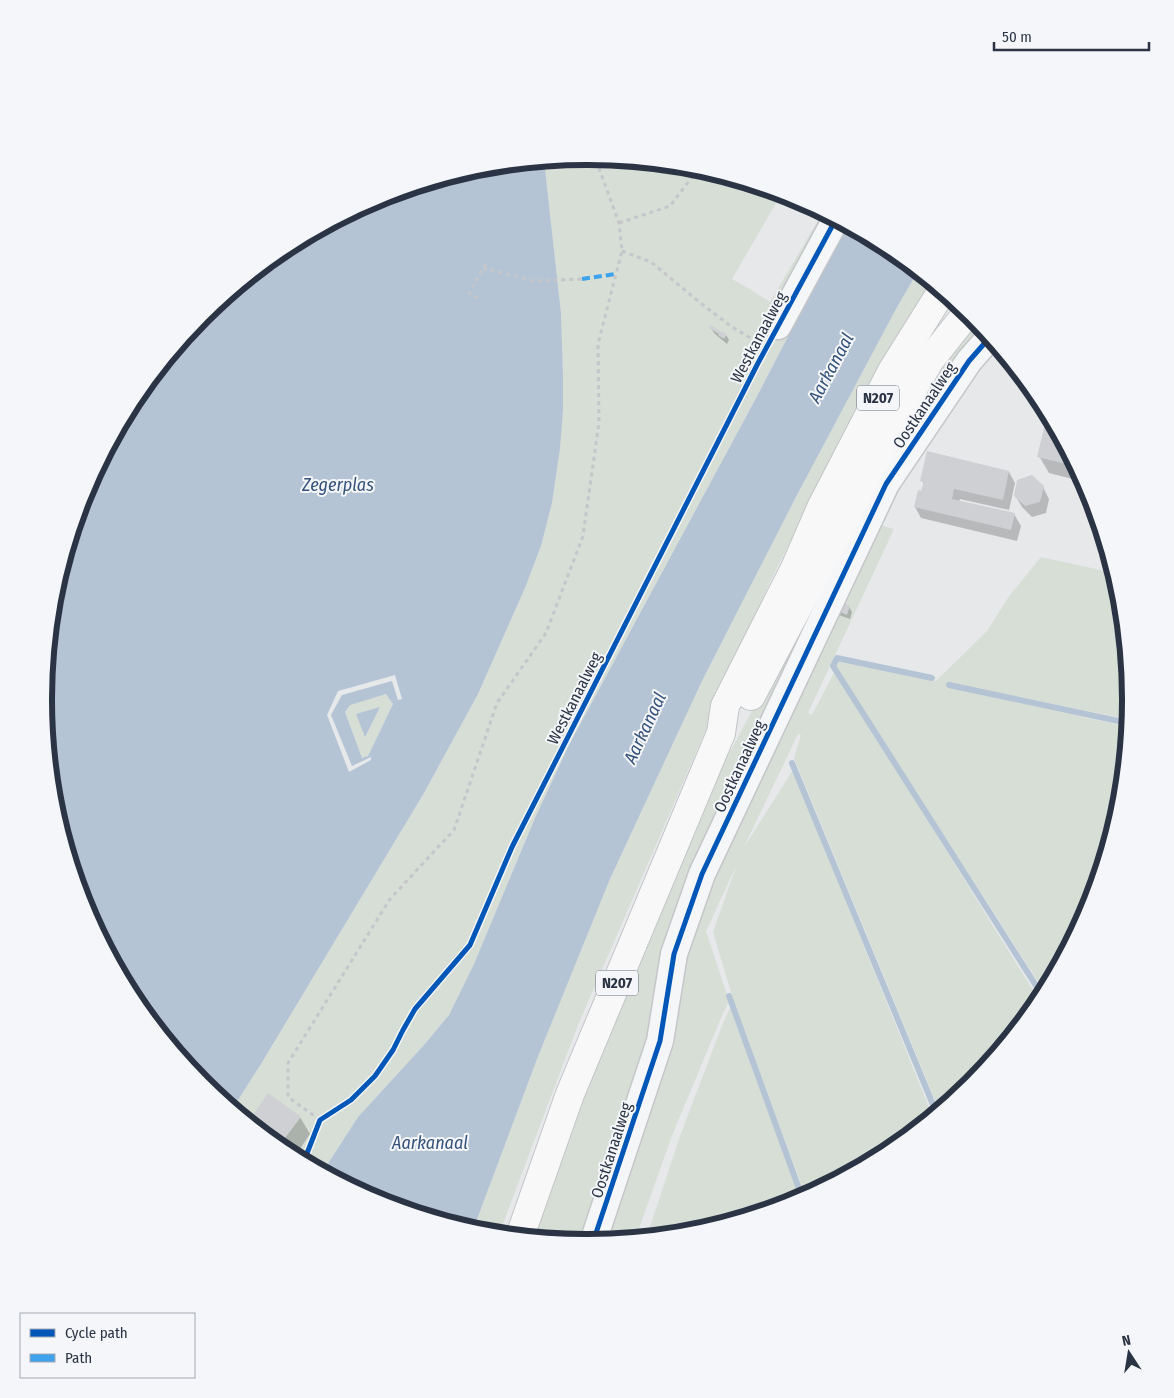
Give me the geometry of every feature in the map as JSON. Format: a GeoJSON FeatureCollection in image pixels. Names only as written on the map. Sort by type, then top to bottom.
{"type":"FeatureCollection","features":[{"type":"Feature","properties":{"kind":"main road","name":"Oostkanaalweg"},"geometry":{"type":"LineString","coordinates":[[522,1229],[570,1094],[721,733],[725,706],[795,568],[821,508],[892,372],[939,297]]}},
{"type":"Feature","properties":{"kind":"main road","name":"Oostkanaalweg"},"geometry":{"type":"LineString","coordinates":[[721,733],[739,719],[920,376],[930,360],[963,319]]}},
{"type":"Feature","properties":{"kind":"street","name":"Westkanaalweg"},"geometry":{"type":"LineString","coordinates":[[772,337],[833,225]]}},
{"type":"Feature","properties":{"kind":"street","name":"Oostkanaalweg"},"geometry":{"type":"LineString","coordinates":[[596,1233],[660,1041],[674,954],[702,874],[886,484],[970,361],[985,343]]}},
{"type":"Feature","properties":{"kind":"path"},"geometry":{"type":"LineString","coordinates":[[320,1120],[288,1097],[288,1063],[390,899],[454,830],[497,703],[546,633],[583,536],[599,422],[598,344],[622,252],[619,223],[598,165]]}},
{"type":"Feature","properties":{"kind":"path"},"geometry":{"type":"LineString","coordinates":[[619,223],[670,206],[694,176]]}},
{"type":"Feature","properties":{"kind":"path"},"geometry":{"type":"LineString","coordinates":[[622,252],[652,262],[732,328],[772,337]]}},
{"type":"Feature","properties":{"kind":"path"},"geometry":{"type":"LineString","coordinates":[[478,298],[469,293],[489,260]]}},
{"type":"Feature","properties":{"kind":"path"},"geometry":{"type":"LineString","coordinates":[[483,268],[533,281],[582,279]]}},
{"type":"Feature","properties":{"kind":"path"},"geometry":{"type":"LineString","coordinates":[[316,1128],[320,1120],[327,1115]]}},
{"type":"Feature","properties":{"kind":"shaded area"},"geometry":{"type":"Polygon","coordinates":[[[587,165],[657,169],[725,183],[778,200],[732,279],[770,302],[819,219],[818,217],[843,230],[755,400],[569,745],[535,818],[474,964],[449,1015],[358,1117],[327,1166],[290,1143],[237,1102],[424,793],[478,694],[525,588],[541,546],[552,503],[563,410],[561,313],[545,167],[587,165]]]}},
{"type":"Feature","properties":{"kind":"shaded area"},"geometry":{"type":"Polygon","coordinates":[[[915,277],[927,288],[828,465],[770,582],[578,1025],[502,1226],[476,1221],[537,1059],[610,879],[702,681],[797,495],[915,277]]]}},
{"type":"Feature","properties":{"kind":"shaded area"},"geometry":{"type":"Polygon","coordinates":[[[972,329],[981,338],[890,468],[907,426],[938,373],[972,329]]]}},
{"type":"Feature","properties":{"kind":"shaded area"},"geometry":{"type":"Polygon","coordinates":[[[876,524],[894,529],[808,713],[812,715],[835,671],[1034,992],[989,1051],[965,1077],[936,1103],[794,758],[801,735],[798,734],[743,849],[793,770],[929,1109],[884,1143],[854,1162],[802,1188],[733,999],[713,932],[737,864],[706,931],[729,1001],[673,1133],[638,1231],[604,1233],[700,898],[876,524]]]}},
{"type":"Feature","properties":{"kind":"shaded area"},"geometry":{"type":"Polygon","coordinates":[[[840,549],[776,689],[650,1039],[586,1234],[528,1230],[699,810],[840,549]]]}},
{"type":"Feature","properties":{"kind":"shaded area"},"geometry":{"type":"Polygon","coordinates":[[[1041,557],[1105,571],[1117,629],[1120,664],[1121,718],[947,683],[946,686],[1120,725],[1117,769],[1111,803],[1093,871],[1081,904],[1050,966],[1039,983],[835,666],[839,660],[936,681],[987,631],[1010,595],[1041,557]]]}},
{"type":"Feature","properties":{"kind":"shaded area"},"geometry":{"type":"Polygon","coordinates":[[[386,694],[393,704],[368,756],[362,758],[345,712],[350,704],[386,694]]]}},
{"type":"Feature","properties":{"kind":"shaded area"},"geometry":{"type":"Polygon","coordinates":[[[730,1008],[797,1190],[725,1215],[649,1230],[680,1136],[730,1008]]]}},
{"type":"Feature","properties":{"kind":"water","name":"Zegerplas"},"geometry":{"type":"Polygon","coordinates":[[[545,167],[561,313],[563,410],[552,503],[541,546],[525,588],[478,694],[424,793],[237,1102],[209,1077],[163,1024],[124,966],[93,904],[81,871],[63,803],[57,769],[52,699],[57,629],[71,561],[81,527],[93,494],[124,432],[163,374],[209,321],[262,275],[320,236],[382,205],[449,183],[517,169],[545,167]],[[386,694],[350,705],[345,712],[362,758],[368,756],[393,704],[386,694]]]}},
{"type":"Feature","properties":{"kind":"water","name":"Aarkanaal"},"geometry":{"type":"Polygon","coordinates":[[[843,230],[884,255],[915,277],[797,495],[702,681],[610,879],[537,1059],[476,1221],[415,1205],[382,1193],[327,1166],[358,1117],[449,1015],[474,964],[535,818],[569,745],[755,400],[843,230]]]}},
{"type":"Feature","properties":{"kind":"water"},"geometry":{"type":"Polygon","coordinates":[[[380,707],[365,737],[356,714],[380,707]]]}},
{"type":"Feature","properties":{"kind":"pier"},"geometry":{"type":"Polygon","coordinates":[[[395,675],[402,699],[398,700],[392,681],[342,695],[331,715],[352,766],[371,757],[371,760],[349,772],[327,715],[338,691],[395,675]]]}},
{"type":"Feature","properties":{"kind":"building"},"geometry":{"type":"Polygon","coordinates":[[[711,325],[727,334],[724,339],[709,328],[711,325]]]}},
{"type":"Feature","properties":{"kind":"building"},"geometry":{"type":"Polygon","coordinates":[[[1045,424],[1066,464],[1037,457],[1045,424]]]}},
{"type":"Feature","properties":{"kind":"building"},"geometry":{"type":"Polygon","coordinates":[[[927,451],[1009,471],[1003,500],[954,489],[952,499],[1015,513],[1011,530],[914,507],[918,490],[921,491],[924,482],[920,481],[927,451]]]}},
{"type":"Feature","properties":{"kind":"building"},"geometry":{"type":"Polygon","coordinates":[[[1032,475],[1044,486],[1040,502],[1025,506],[1014,496],[1017,480],[1032,475]]]}},
{"type":"Feature","properties":{"kind":"building"},"geometry":{"type":"Polygon","coordinates":[[[839,601],[850,606],[847,615],[835,610],[839,601]]]}},
{"type":"Feature","properties":{"kind":"building"},"geometry":{"type":"Polygon","coordinates":[[[268,1093],[301,1117],[285,1138],[287,1141],[253,1115],[268,1093]]]}},
{"type":"Feature","properties":{"kind":"waterway"},"geometry":{"type":"LineString","coordinates":[[932,678],[837,658],[833,666],[1037,987]]}},
{"type":"Feature","properties":{"kind":"waterway"},"geometry":{"type":"LineString","coordinates":[[949,685],[1121,721]]}},
{"type":"Feature","properties":{"kind":"waterway"},"geometry":{"type":"LineString","coordinates":[[792,763],[933,1106]]}},
{"type":"Feature","properties":{"kind":"waterway"},"geometry":{"type":"LineString","coordinates":[[729,996],[799,1189]]}},
{"type":"Feature","properties":{"kind":"marked path"},"geometry":{"type":"LineString","coordinates":[[582,279],[616,274]]}},
{"type":"Feature","properties":{"kind":"cycle path"},"geometry":{"type":"LineString","coordinates":[[307,1154],[320,1120],[351,1100],[375,1076],[393,1050],[415,1009],[470,945],[512,847],[757,365],[833,225]]}},
{"type":"Feature","properties":{"kind":"cycle path"},"geometry":{"type":"LineString","coordinates":[[596,1233],[660,1041],[674,954],[702,874],[886,484],[969,361],[985,343]]}}]}
